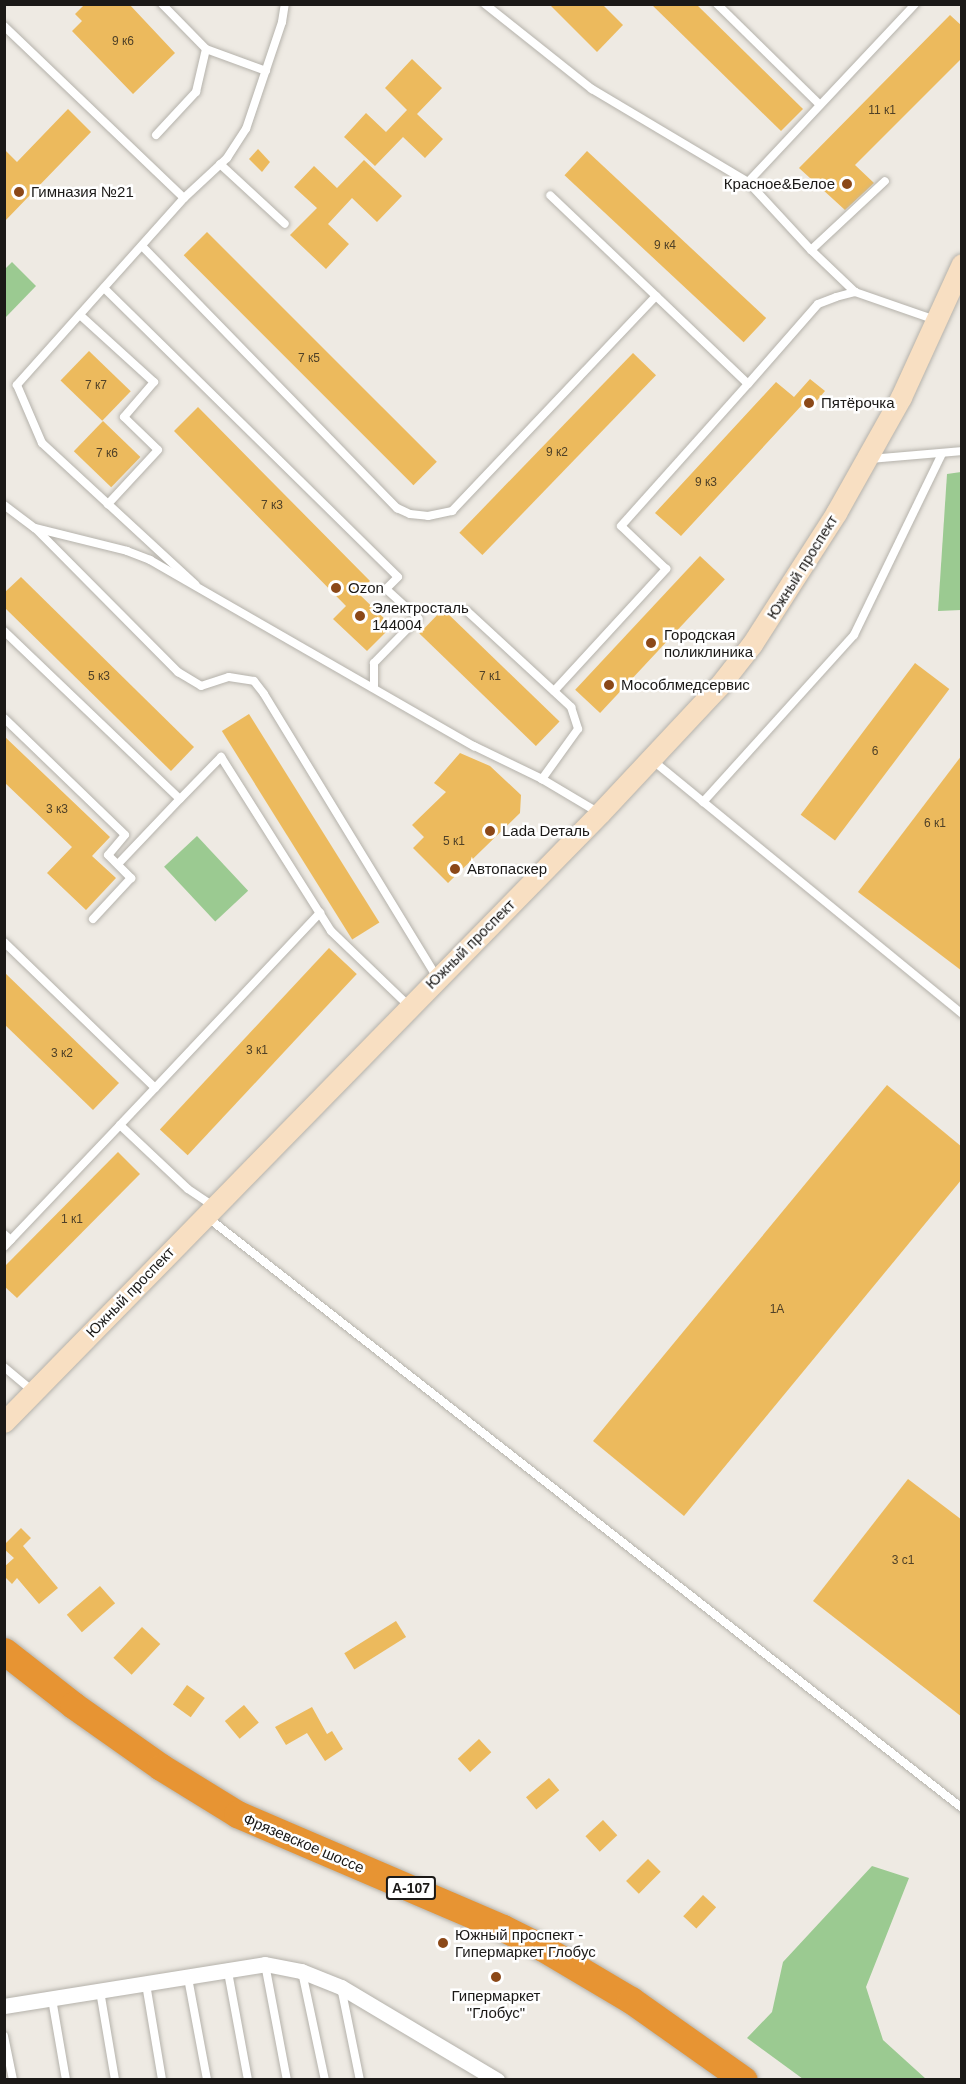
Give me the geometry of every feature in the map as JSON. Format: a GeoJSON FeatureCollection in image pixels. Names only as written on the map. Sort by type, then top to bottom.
{"type":"FeatureCollection","features":[{"type":"Feature","properties":{"kind":"highway","name":"Фрязевское шоссе"},"geometry":{"type":"LineString","coordinates":[[4,1651],[73,1705],[151,1760],[237,1814],[503,1928],[543,1948],[631,2000],[744,2079]]}},
{"type":"Feature","properties":{"kind":"main road","name":"Южный проспект"},"geometry":{"type":"LineString","coordinates":[[4,1422],[600,813],[719,686],[752,644],[807,563],[867,459],[937,321],[962,264]]}},
{"type":"Feature","properties":{"kind":"street"},"geometry":{"type":"LineString","coordinates":[[4,2006],[228,1972],[265,1964],[301,1971],[341,1987],[497,2079]]}},
{"type":"Feature","properties":{"kind":"lane"},"geometry":{"type":"LineString","coordinates":[[162,4],[206,49],[266,71]]}},
{"type":"Feature","properties":{"kind":"lane"},"geometry":{"type":"LineString","coordinates":[[196,585],[42,443],[17,385],[184,198],[220,164],[246,129],[266,71],[285,4]]}},
{"type":"Feature","properties":{"kind":"lane"},"geometry":{"type":"LineString","coordinates":[[485,4],[591,89],[748,182],[811,250],[855,292],[937,321]]}},
{"type":"Feature","properties":{"kind":"lane"},"geometry":{"type":"LineString","coordinates":[[717,4],[820,105]]}},
{"type":"Feature","properties":{"kind":"lane"},"geometry":{"type":"LineString","coordinates":[[748,182],[915,4]]}},
{"type":"Feature","properties":{"kind":"lane"},"geometry":{"type":"LineString","coordinates":[[4,26],[184,198]]}},
{"type":"Feature","properties":{"kind":"lane"},"geometry":{"type":"LineString","coordinates":[[156,135],[196,92],[206,49]]}},
{"type":"Feature","properties":{"kind":"lane"},"geometry":{"type":"LineString","coordinates":[[220,164],[285,224]]}},
{"type":"Feature","properties":{"kind":"lane"},"geometry":{"type":"LineString","coordinates":[[811,250],[885,181]]}},
{"type":"Feature","properties":{"kind":"lane"},"geometry":{"type":"LineString","coordinates":[[550,195],[748,384]]}},
{"type":"Feature","properties":{"kind":"lane"},"geometry":{"type":"LineString","coordinates":[[142,246],[396,508],[411,514],[428,516],[452,511],[656,296]]}},
{"type":"Feature","properties":{"kind":"lane"},"geometry":{"type":"LineString","coordinates":[[104,288],[398,577],[386,589],[417,618],[374,663],[374,688]]}},
{"type":"Feature","properties":{"kind":"lane"},"geometry":{"type":"LineString","coordinates":[[554,691],[666,569],[621,526],[818,304],[855,292]]}},
{"type":"Feature","properties":{"kind":"lane"},"geometry":{"type":"LineString","coordinates":[[80,315],[154,382],[124,417],[158,450],[108,504]]}},
{"type":"Feature","properties":{"kind":"lane"},"geometry":{"type":"LineString","coordinates":[[867,459],[962,451]]}},
{"type":"Feature","properties":{"kind":"lane"},"geometry":{"type":"LineString","coordinates":[[703,802],[854,635],[942,454]]}},
{"type":"Feature","properties":{"kind":"lane"},"geometry":{"type":"LineString","coordinates":[[4,505],[35,528],[178,672],[201,686],[229,677],[254,681],[437,978]]}},
{"type":"Feature","properties":{"kind":"lane"},"geometry":{"type":"LineString","coordinates":[[35,528],[127,551],[150,560],[474,746],[542,779],[600,813]]}},
{"type":"Feature","properties":{"kind":"lane"},"geometry":{"type":"LineString","coordinates":[[467,611],[571,707],[578,729],[542,779]]}},
{"type":"Feature","properties":{"kind":"lane"},"geometry":{"type":"LineString","coordinates":[[4,631],[180,799]]}},
{"type":"Feature","properties":{"kind":"lane"},"geometry":{"type":"LineString","coordinates":[[4,718],[125,835],[108,855],[131,878],[93,919]]}},
{"type":"Feature","properties":{"kind":"lane"},"geometry":{"type":"LineString","coordinates":[[118,864],[221,757],[331,931],[409,1006]]}},
{"type":"Feature","properties":{"kind":"lane"},"geometry":{"type":"LineString","coordinates":[[651,759],[962,1014]]}},
{"type":"Feature","properties":{"kind":"lane"},"geometry":{"type":"LineString","coordinates":[[4,1247],[320,913]]}},
{"type":"Feature","properties":{"kind":"lane"},"geometry":{"type":"LineString","coordinates":[[4,942],[155,1088]]}},
{"type":"Feature","properties":{"kind":"lane"},"geometry":{"type":"LineString","coordinates":[[120,1125],[209,1210],[962,1808]]}},
{"type":"Feature","properties":{"kind":"lane"},"geometry":{"type":"LineString","coordinates":[[4,1234],[11,1240]]}},
{"type":"Feature","properties":{"kind":"lane"},"geometry":{"type":"LineString","coordinates":[[4,1367],[34,1392]]}},
{"type":"Feature","properties":{"kind":"lane"},"geometry":{"type":"LineString","coordinates":[[265,1964],[287,2079]]}},
{"type":"Feature","properties":{"kind":"lane"},"geometry":{"type":"LineString","coordinates":[[301,1971],[325,2079]]}},
{"type":"Feature","properties":{"kind":"lane"},"geometry":{"type":"LineString","coordinates":[[228,1972],[248,2079]]}},
{"type":"Feature","properties":{"kind":"lane"},"geometry":{"type":"LineString","coordinates":[[188,1978],[207,2079]]}},
{"type":"Feature","properties":{"kind":"lane"},"geometry":{"type":"LineString","coordinates":[[146,1984],[162,2079]]}},
{"type":"Feature","properties":{"kind":"lane"},"geometry":{"type":"LineString","coordinates":[[341,1987],[360,2079]]}},
{"type":"Feature","properties":{"kind":"lane"},"geometry":{"type":"LineString","coordinates":[[100,1991],[115,2079]]}},
{"type":"Feature","properties":{"kind":"lane"},"geometry":{"type":"LineString","coordinates":[[52,1999],[66,2079]]}},
{"type":"Feature","properties":{"kind":"lane"},"geometry":{"type":"LineString","coordinates":[[4,2036],[13,2079]]}},
{"type":"Feature","properties":{"kind":"green space"},"geometry":{"type":"Polygon","coordinates":[[[12,262],[36,286],[5,318],[5,269],[12,262]]]}},
{"type":"Feature","properties":{"kind":"green space"},"geometry":{"type":"Polygon","coordinates":[[[961,472],[961,610],[938,611],[947,474],[961,472]]]}},
{"type":"Feature","properties":{"kind":"green space"},"geometry":{"type":"Polygon","coordinates":[[[197,836],[248,891],[215,922],[164,867],[197,836]]]}},
{"type":"Feature","properties":{"kind":"green space"},"geometry":{"type":"Polygon","coordinates":[[[872,1866],[909,1878],[866,1987],[883,2040],[926,2079],[803,2079],[747,2038],[772,2012],[783,1962],[872,1866]]]}},
{"type":"Feature","properties":{"kind":"building"},"geometry":{"type":"Polygon","coordinates":[[[85,4],[129,4],[175,53],[133,94],[72,31],[82,21],[75,14],[85,4]]]}},
{"type":"Feature","properties":{"kind":"building"},"geometry":{"type":"Polygon","coordinates":[[[549,4],[602,4],[623,25],[597,52],[549,4]]]}},
{"type":"Feature","properties":{"kind":"building"},"geometry":{"type":"Polygon","coordinates":[[[651,4],[696,4],[803,109],[781,131],[651,4]]]}},
{"type":"Feature","properties":{"kind":"building"},"geometry":{"type":"Polygon","coordinates":[[[950,15],[962,26],[962,58],[855,165],[874,183],[845,210],[799,168],[950,15]]]}},
{"type":"Feature","properties":{"kind":"building"},"geometry":{"type":"Polygon","coordinates":[[[412,59],[442,88],[417,114],[443,139],[425,158],[403,137],[375,166],[344,137],[366,113],[386,132],[407,110],[385,88],[412,59]]]}},
{"type":"Feature","properties":{"kind":"building","name":"Гимназия №21"},"geometry":{"type":"Polygon","coordinates":[[[68,109],[91,132],[4,222],[4,149],[17,162],[68,109]]]}},
{"type":"Feature","properties":{"kind":"building"},"geometry":{"type":"Polygon","coordinates":[[[258,149],[270,162],[262,172],[249,159],[258,149]]]}},
{"type":"Feature","properties":{"kind":"building"},"geometry":{"type":"Polygon","coordinates":[[[587,151],[766,318],[744,342],[564,175],[587,151]]]}},
{"type":"Feature","properties":{"kind":"building"},"geometry":{"type":"Polygon","coordinates":[[[364,160],[402,196],[377,222],[352,198],[328,224],[349,244],[326,269],[290,235],[317,208],[294,187],[314,166],[337,188],[364,160]]]}},
{"type":"Feature","properties":{"kind":"building"},"geometry":{"type":"Polygon","coordinates":[[[207,232],[437,462],[413,485],[184,255],[207,232]]]}},
{"type":"Feature","properties":{"kind":"building"},"geometry":{"type":"Polygon","coordinates":[[[89,351],[131,391],[102,421],[61,380],[89,351]]]}},
{"type":"Feature","properties":{"kind":"building"},"geometry":{"type":"Polygon","coordinates":[[[633,353],[656,375],[482,555],[459,533],[633,353]]]}},
{"type":"Feature","properties":{"kind":"building"},"geometry":{"type":"Polygon","coordinates":[[[810,379],[825,391],[808,411],[802,405],[681,536],[655,513],[776,382],[794,397],[810,379]]]}},
{"type":"Feature","properties":{"kind":"building"},"geometry":{"type":"Polygon","coordinates":[[[198,407],[370,581],[358,593],[392,626],[367,651],[333,619],[346,606],[174,431],[198,407]]]}},
{"type":"Feature","properties":{"kind":"building"},"geometry":{"type":"Polygon","coordinates":[[[103,421],[140,457],[111,487],[74,451],[103,421]]]}},
{"type":"Feature","properties":{"kind":"building"},"geometry":{"type":"Polygon","coordinates":[[[700,556],[725,579],[600,713],[575,690],[700,556]]]}},
{"type":"Feature","properties":{"kind":"building"},"geometry":{"type":"Polygon","coordinates":[[[21,577],[194,747],[171,771],[4,607],[4,593],[21,577]]]}},
{"type":"Feature","properties":{"kind":"building"},"geometry":{"type":"Polygon","coordinates":[[[443,609],[560,722],[536,746],[419,633],[443,609]]]}},
{"type":"Feature","properties":{"kind":"building"},"geometry":{"type":"Polygon","coordinates":[[[915,663],[949,689],[835,841],[801,815],[915,663]]]}},
{"type":"Feature","properties":{"kind":"building"},"geometry":{"type":"Polygon","coordinates":[[[249,714],[379,923],[352,940],[222,731],[249,714]]]}},
{"type":"Feature","properties":{"kind":"building"},"geometry":{"type":"Polygon","coordinates":[[[4,736],[110,837],[92,856],[116,878],[86,910],[47,873],[72,847],[4,782],[4,736]]]}},
{"type":"Feature","properties":{"kind":"building"},"geometry":{"type":"Polygon","coordinates":[[[460,753],[490,766],[521,795],[520,813],[448,883],[413,848],[424,837],[412,825],[446,792],[434,783],[460,753]]]}},
{"type":"Feature","properties":{"kind":"building"},"geometry":{"type":"Polygon","coordinates":[[[962,755],[962,971],[858,892],[962,755]]]}},
{"type":"Feature","properties":{"kind":"building"},"geometry":{"type":"Polygon","coordinates":[[[329,948],[357,974],[188,1155],[160,1129],[329,948]]]}},
{"type":"Feature","properties":{"kind":"building"},"geometry":{"type":"Polygon","coordinates":[[[4,972],[119,1083],[93,1110],[4,1024],[4,972]]]}},
{"type":"Feature","properties":{"kind":"building"},"geometry":{"type":"Polygon","coordinates":[[[887,1085],[962,1147],[962,1179],[684,1516],[593,1441],[887,1085]]]}},
{"type":"Feature","properties":{"kind":"building"},"geometry":{"type":"Polygon","coordinates":[[[118,1152],[140,1174],[17,1298],[4,1286],[4,1267],[118,1152]]]}},
{"type":"Feature","properties":{"kind":"building"},"geometry":{"type":"Polygon","coordinates":[[[908,1479],[962,1520],[962,1717],[813,1601],[908,1479]]]}},
{"type":"Feature","properties":{"kind":"building"},"geometry":{"type":"Polygon","coordinates":[[[21,1528],[31,1538],[23,1546],[58,1588],[39,1604],[17,1578],[12,1584],[4,1576],[4,1567],[14,1558],[4,1549],[4,1545],[21,1528]]]}},
{"type":"Feature","properties":{"kind":"building"},"geometry":{"type":"Polygon","coordinates":[[[100,1586],[115,1603],[82,1632],[67,1615],[100,1586]]]}},
{"type":"Feature","properties":{"kind":"building"},"geometry":{"type":"Polygon","coordinates":[[[396,1621],[406,1637],[354,1669],[344,1653],[396,1621]]]}},
{"type":"Feature","properties":{"kind":"building"},"geometry":{"type":"Polygon","coordinates":[[[142,1627],[160,1644],[132,1675],[113,1658],[142,1627]]]}},
{"type":"Feature","properties":{"kind":"building"},"geometry":{"type":"Polygon","coordinates":[[[187,1685],[205,1698],[191,1717],[173,1704],[187,1685]]]}},
{"type":"Feature","properties":{"kind":"building"},"geometry":{"type":"Polygon","coordinates":[[[244,1705],[259,1723],[240,1739],[225,1721],[244,1705]]]}},
{"type":"Feature","properties":{"kind":"building"},"geometry":{"type":"Polygon","coordinates":[[[312,1707],[327,1734],[332,1731],[343,1749],[325,1761],[307,1733],[286,1745],[275,1727],[312,1707]]]}},
{"type":"Feature","properties":{"kind":"building"},"geometry":{"type":"Polygon","coordinates":[[[479,1739],[491,1752],[470,1772],[458,1759],[479,1739]]]}},
{"type":"Feature","properties":{"kind":"building"},"geometry":{"type":"Polygon","coordinates":[[[549,1778],[559,1790],[536,1810],[526,1797],[549,1778]]]}},
{"type":"Feature","properties":{"kind":"building"},"geometry":{"type":"Polygon","coordinates":[[[603,1820],[617,1835],[600,1852],[585,1836],[603,1820]]]}},
{"type":"Feature","properties":{"kind":"building"},"geometry":{"type":"Polygon","coordinates":[[[648,1859],[661,1872],[639,1894],[626,1881],[648,1859]]]}},
{"type":"Feature","properties":{"kind":"building"},"geometry":{"type":"Polygon","coordinates":[[[703,1895],[716,1907],[696,1928],[683,1916],[703,1895]]]}},
{"type":"Feature","properties":{"kind":"place","name":"Красное&Белое"},"geometry":{"type":"Point","coordinates":[847,184]}},
{"type":"Feature","properties":{"kind":"place","name":"Гимназия №21"},"geometry":{"type":"Point","coordinates":[19,192]}},
{"type":"Feature","properties":{"kind":"place","name":"Пятёрочка"},"geometry":{"type":"Point","coordinates":[809,403]}},
{"type":"Feature","properties":{"kind":"place","name":"Ozon"},"geometry":{"type":"Point","coordinates":[336,588]}},
{"type":"Feature","properties":{"kind":"place","name":"Электросталь 144004"},"geometry":{"type":"Point","coordinates":[360,616]}},
{"type":"Feature","properties":{"kind":"place","name":"Городская поликлиника"},"geometry":{"type":"Point","coordinates":[651,643]}},
{"type":"Feature","properties":{"kind":"place","name":"Мособлмедсервис"},"geometry":{"type":"Point","coordinates":[609,685]}},
{"type":"Feature","properties":{"kind":"place","name":"Lada Dеталь"},"geometry":{"type":"Point","coordinates":[490,831]}},
{"type":"Feature","properties":{"kind":"place","name":"Автопаскер"},"geometry":{"type":"Point","coordinates":[455,869]}},
{"type":"Feature","properties":{"kind":"place","name":"Южный проспект - Гипермаркет Глобус"},"geometry":{"type":"Point","coordinates":[443,1943]}},
{"type":"Feature","properties":{"kind":"place","name":"Гипермаркет \"Глобус\""},"geometry":{"type":"Point","coordinates":[496,1977]}}]}
